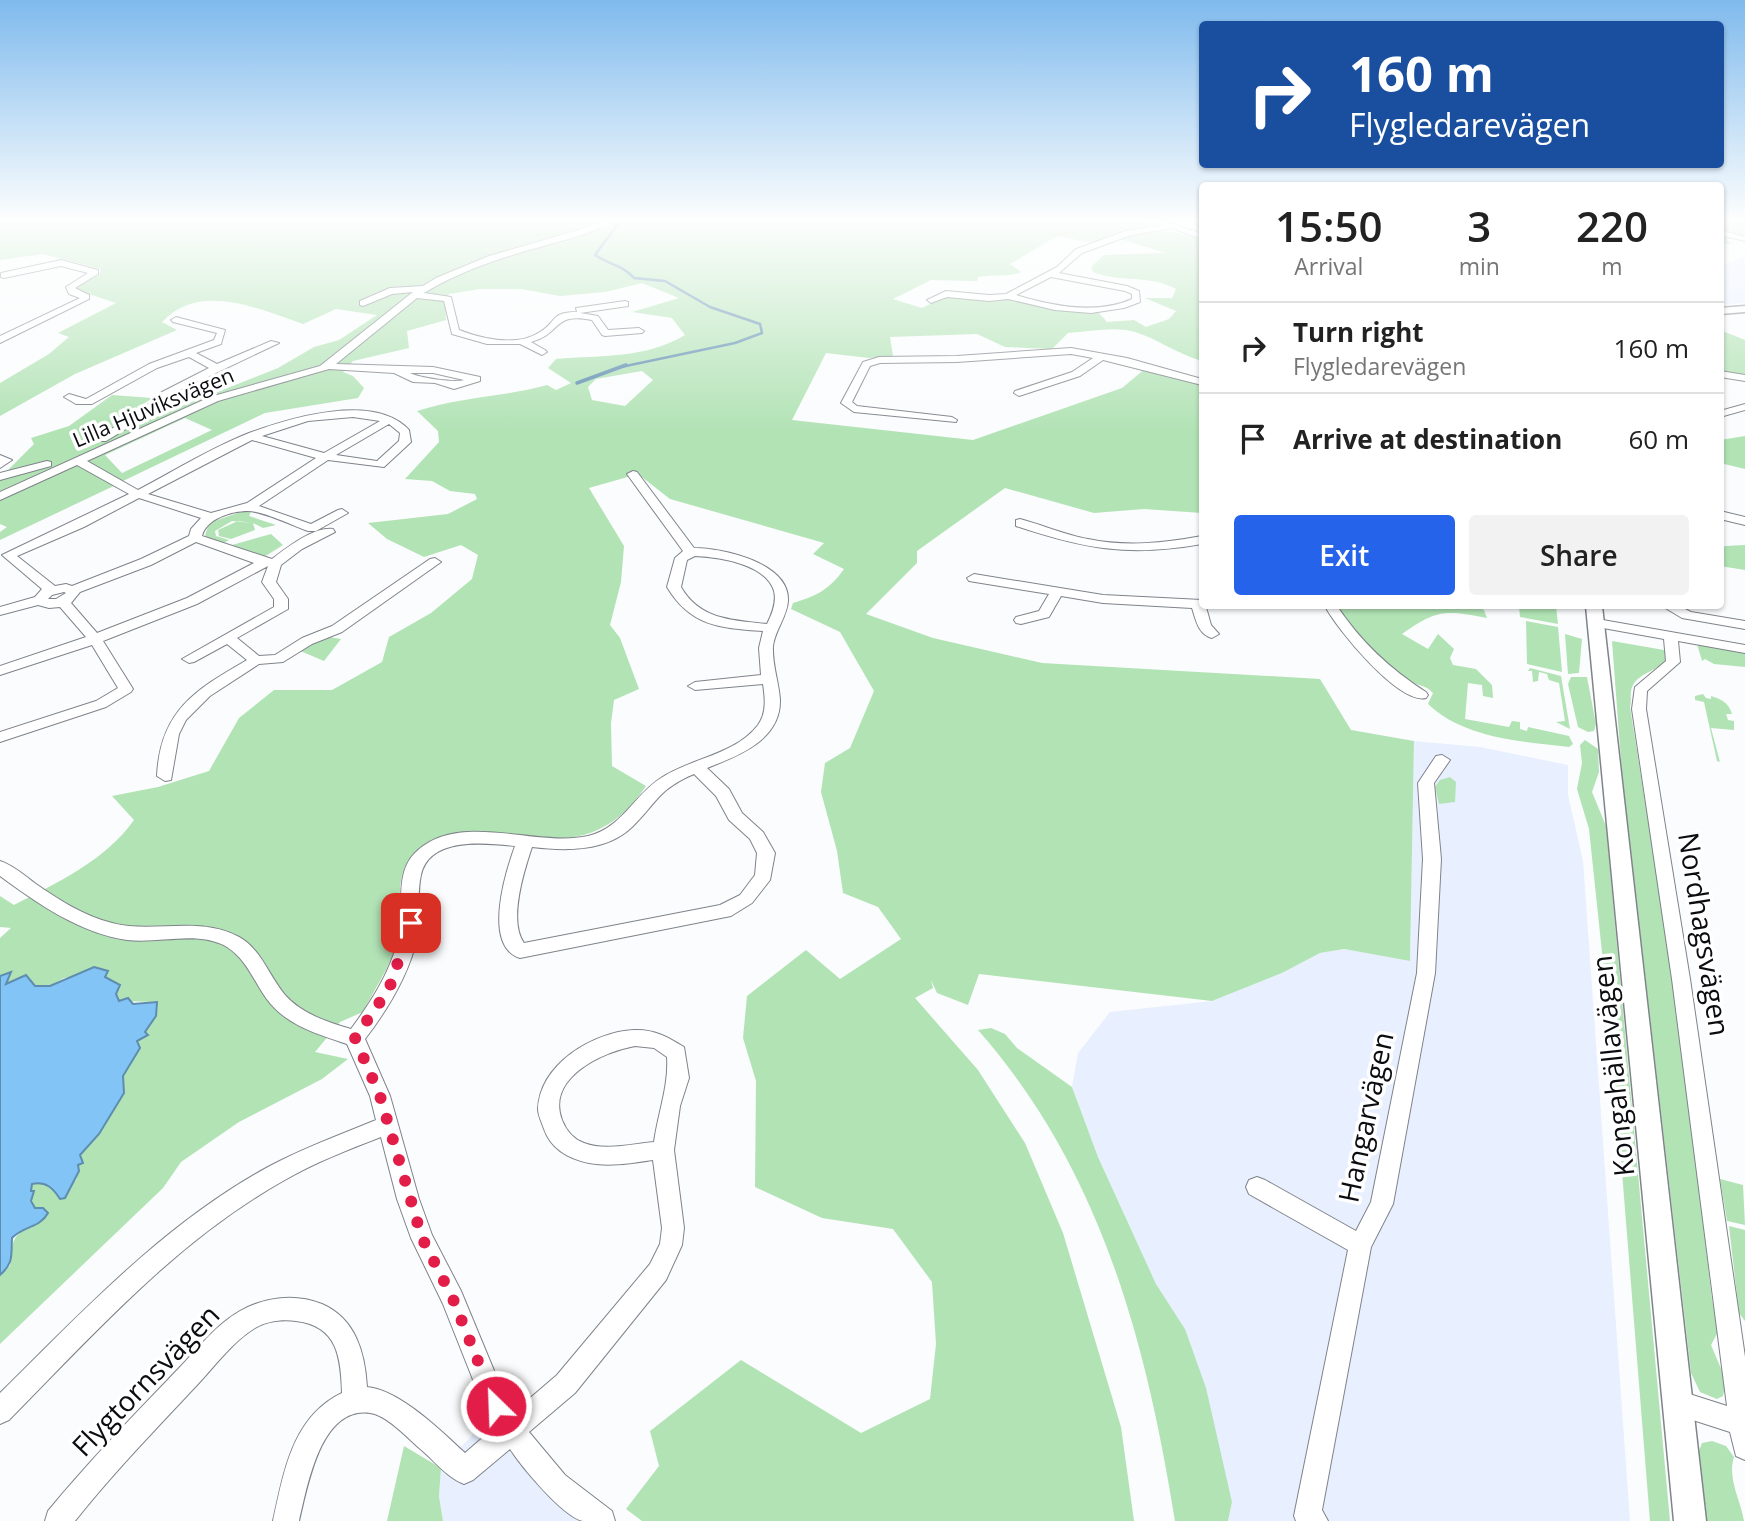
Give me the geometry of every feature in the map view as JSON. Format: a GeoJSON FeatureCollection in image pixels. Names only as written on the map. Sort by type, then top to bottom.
{"type":"FeatureCollection","features":[{"type":"Feature","properties":{"kind":"street"},"geometry":{"type":"LineString","coordinates":[[0,340],[86,297],[72,292],[71,289]]}},
{"type":"Feature","properties":{"kind":"street"},"geometry":{"type":"LineString","coordinates":[[326,366],[424,289]]}},
{"type":"Feature","properties":{"kind":"street"},"geometry":{"type":"LineString","coordinates":[[363,303],[390,292],[424,289]]}},
{"type":"Feature","properties":{"kind":"street"},"geometry":{"type":"LineString","coordinates":[[1008,296],[1021,289]]}},
{"type":"Feature","properties":{"kind":"street"},"geometry":{"type":"LineString","coordinates":[[932,300],[946,294],[989,298],[1008,296],[1046,306],[1089,309],[1126,305],[1138,297],[1127,289]]}},
{"type":"Feature","properties":{"kind":"street"},"geometry":{"type":"LineString","coordinates":[[415,295],[448,299],[453,328],[458,334],[495,342],[520,341],[542,335],[556,319],[568,315],[595,318],[605,333],[639,331]]}},
{"type":"Feature","properties":{"kind":"street"},"geometry":{"type":"LineString","coordinates":[[568,315],[571,311],[625,304]]}},
{"type":"Feature","properties":{"kind":"street"},"geometry":{"type":"LineString","coordinates":[[1724,311],[1745,309]]}},
{"type":"Feature","properties":{"kind":"street"},"geometry":{"type":"LineString","coordinates":[[69,397],[80,402],[91,400],[153,366],[218,342],[222,332],[176,320]]}},
{"type":"Feature","properties":{"kind":"street"},"geometry":{"type":"LineString","coordinates":[[520,341],[542,352]]}},
{"type":"Feature","properties":{"kind":"street"},"geometry":{"type":"LineString","coordinates":[[0,477],[24,472],[106,437],[145,413],[149,405],[217,368],[274,343]]}},
{"type":"Feature","properties":{"kind":"street"},"geometry":{"type":"LineString","coordinates":[[952,419],[846,406],[868,362],[939,360],[1054,351],[1102,356],[1199,381]]}},
{"type":"Feature","properties":{"kind":"street"},"geometry":{"type":"LineString","coordinates":[[190,354],[217,368]]}},
{"type":"Feature","properties":{"kind":"street"},"geometry":{"type":"LineString","coordinates":[[1019,393],[1076,373],[1102,356]]}},
{"type":"Feature","properties":{"kind":"street"},"geometry":{"type":"LineString","coordinates":[[939,360],[942,372]]}},
{"type":"Feature","properties":{"kind":"street"},"geometry":{"type":"LineString","coordinates":[[326,366],[433,370],[476,379],[454,386],[436,380],[417,380],[396,370]]}},
{"type":"Feature","properties":{"kind":"street","name":"Lilla Hjuviksvägen"},"geometry":{"type":"LineString","coordinates":[[0,496],[243,388],[326,366]]}},
{"type":"Feature","properties":{"kind":"street"},"geometry":{"type":"LineString","coordinates":[[1724,375],[1744,378],[1745,401]]}},
{"type":"Feature","properties":{"kind":"street"},"geometry":{"type":"LineString","coordinates":[[1724,413],[1745,407]]}},
{"type":"Feature","properties":{"kind":"street"},"geometry":{"type":"LineString","coordinates":[[145,413],[166,420]]}},
{"type":"Feature","properties":{"kind":"street"},"geometry":{"type":"LineString","coordinates":[[0,737],[101,704],[126,689],[68,596],[51,590],[4,556],[139,494],[251,436],[319,416],[359,414],[386,419],[401,427],[406,438],[402,446],[380,465],[319,456],[251,436]]}},
{"type":"Feature","properties":{"kind":"street"},"geometry":{"type":"LineString","coordinates":[[195,538],[196,531],[212,517],[250,507],[319,456],[386,419]]}},
{"type":"Feature","properties":{"kind":"street"},"geometry":{"type":"LineString","coordinates":[[0,458],[6,460],[0,465]]}},
{"type":"Feature","properties":{"kind":"street"},"geometry":{"type":"LineString","coordinates":[[76,461],[95,467],[105,478],[139,494],[212,517]]}},
{"type":"Feature","properties":{"kind":"street"},"geometry":{"type":"LineString","coordinates":[[355,1038],[389,989],[407,943],[411,923],[411,881],[420,858],[442,845],[465,838],[578,844],[617,832],[629,823],[658,787],[760,732],[773,710],[766,650],[783,598],[772,578],[747,563],[690,552],[633,474]]}},
{"type":"Feature","properties":{"kind":"street"},"geometry":{"type":"LineString","coordinates":[[250,507],[312,528],[342,513]]}},
{"type":"Feature","properties":{"kind":"street"},"geometry":{"type":"LineString","coordinates":[[1724,516],[1745,521]]}},
{"type":"Feature","properties":{"kind":"street"},"geometry":{"type":"LineString","coordinates":[[1020,523],[1102,548],[1153,549],[1199,541]]}},
{"type":"Feature","properties":{"kind":"street"},"geometry":{"type":"LineString","coordinates":[[0,671],[95,639],[192,601],[331,531]]}},
{"type":"Feature","properties":{"kind":"street"},"geometry":{"type":"LineString","coordinates":[[40,600],[47,604],[68,596],[195,538],[270,563]]}},
{"type":"Feature","properties":{"kind":"street"},"geometry":{"type":"LineString","coordinates":[[690,552],[681,558],[674,587],[695,613],[710,622],[771,628]]}},
{"type":"Feature","properties":{"kind":"street"},"geometry":{"type":"LineString","coordinates":[[165,776],[167,741],[181,714],[200,696],[256,660],[278,659],[307,641],[337,629],[435,562]]}},
{"type":"Feature","properties":{"kind":"street"},"geometry":{"type":"LineString","coordinates":[[189,659],[281,608],[281,599],[269,582],[270,563]]}},
{"type":"Feature","properties":{"kind":"street"},"geometry":{"type":"LineString","coordinates":[[974,578],[1056,594],[1199,604]]}},
{"type":"Feature","properties":{"kind":"street"},"geometry":{"type":"LineString","coordinates":[[0,611],[40,600],[51,590]]}},
{"type":"Feature","properties":{"kind":"street"},"geometry":{"type":"LineString","coordinates":[[1021,620],[1044,614],[1056,594]]}},
{"type":"Feature","properties":{"kind":"street"},"geometry":{"type":"LineString","coordinates":[[1201,609],[1204,626],[1212,634]]}},
{"type":"Feature","properties":{"kind":"street"},"geometry":{"type":"LineString","coordinates":[[1333,609],[1347,630],[1384,671],[1421,695]]}},
{"type":"Feature","properties":{"kind":"street"},"geometry":{"type":"LineString","coordinates":[[1676,609],[1687,615],[1745,625]]}},
{"type":"Feature","properties":{"kind":"street"},"geometry":{"type":"LineString","coordinates":[[1595,614],[1671,637],[1745,649]]}},
{"type":"Feature","properties":{"kind":"street","name":"Kongahällavägen"},"geometry":{"type":"LineString","coordinates":[[1595,614],[1689,1521]]}},
{"type":"Feature","properties":{"kind":"street","name":"Nordhagsvägen"},"geometry":{"type":"LineString","coordinates":[[1671,637],[1673,662],[1640,690],[1639,709],[1681,979],[1743,1435]]}},
{"type":"Feature","properties":{"kind":"street"},"geometry":{"type":"LineString","coordinates":[[228,638],[256,660]]}},
{"type":"Feature","properties":{"kind":"street"},"geometry":{"type":"LineString","coordinates":[[695,686],[769,678]]}},
{"type":"Feature","properties":{"kind":"street","name":"Hangarvägen"},"geometry":{"type":"LineString","coordinates":[[1315,1521],[1307,1516],[1360,1245],[1382,1204],[1426,973],[1432,859],[1426,783],[1442,760]]}},
{"type":"Feature","properties":{"kind":"street"},"geometry":{"type":"LineString","coordinates":[[525,842],[513,880],[509,905],[509,929],[513,945],[520,951],[725,911],[746,899],[764,876],[766,853],[757,835],[734,816],[723,793],[696,767]]}},
{"type":"Feature","properties":{"kind":"street"},"geometry":{"type":"LineString","coordinates":[[0,867],[84,919],[107,929],[161,935],[204,934],[233,942],[258,968],[279,1002],[303,1020],[355,1038],[372,1075],[422,1238],[453,1299],[472,1351],[510,1430],[556,1484],[601,1521]]}},
{"type":"Feature","properties":{"kind":"street"},"geometry":{"type":"LineString","coordinates":[[286,1521],[307,1445],[326,1418],[355,1401],[381,1402],[464,1471],[566,1384],[658,1272],[671,1245],[673,1228],[663,1150],[670,1106],[679,1078],[677,1053],[669,1044],[659,1039],[642,1037],[621,1040],[592,1050],[572,1063],[556,1080],[549,1101],[551,1125],[560,1139],[572,1148],[598,1155],[663,1150]]}},
{"type":"Feature","properties":{"kind":"street"},"geometry":{"type":"LineString","coordinates":[[0,1411],[75,1335],[182,1237],[261,1181],[387,1125]]}},
{"type":"Feature","properties":{"kind":"street"},"geometry":{"type":"LineString","coordinates":[[1257,1187],[1360,1245]]}},
{"type":"Feature","properties":{"kind":"street","name":"Flygtornsvägen"},"geometry":{"type":"LineString","coordinates":[[58,1521],[130,1437],[220,1344],[243,1322],[264,1312],[311,1310],[328,1319],[342,1332],[351,1352],[355,1401]]}},
{"type":"Feature","properties":{"kind":"street","name":"Nordhagsvägen"},"geometry":{"type":"LineString","coordinates":[[1677,1403],[1743,1435]]}},
{"type":"Feature","properties":{"kind":"shaded area"},"geometry":{"type":"Polygon","coordinates":[[[1724,289],[1745,289],[1745,303],[1724,305],[1724,289]]]}},
{"type":"Feature","properties":{"kind":"shaded area"},"geometry":{"type":"Polygon","coordinates":[[[1414,741],[1480,747],[1568,765],[1568,795],[1583,861],[1630,1521],[1228,1521],[1232,1502],[1185,1329],[1156,1284],[1098,1157],[1072,1087],[1078,1053],[1110,1012],[1212,1001],[1282,973],[1320,953],[1344,949],[1410,961],[1414,741]]]}},
{"type":"Feature","properties":{"kind":"shaded area"},"geometry":{"type":"Polygon","coordinates":[[[482,1425],[583,1521],[443,1521],[439,1496],[441,1468],[482,1425]]]}},
{"type":"Feature","properties":{"kind":"green space"},"geometry":{"type":"Polygon","coordinates":[[[74,289],[617,289],[560,296],[521,289],[480,289],[449,294],[445,299],[446,320],[407,331],[409,348],[353,361],[343,372],[353,376],[364,388],[358,398],[265,413],[123,481],[134,488],[120,483],[0,540],[0,532],[7,527],[0,524],[0,478],[34,444],[31,438],[69,426],[112,395],[152,398],[141,406],[139,413],[161,414],[278,368],[314,347],[339,340],[377,315],[336,309],[303,324],[230,302],[194,303],[177,310],[162,322],[177,330],[75,374],[0,416],[0,383],[49,354],[69,337],[58,333],[116,303],[74,289]],[[185,418],[105,455],[122,473],[212,430],[185,418]]]}},
{"type":"Feature","properties":{"kind":"green space"},"geometry":{"type":"Polygon","coordinates":[[[657,289],[913,289],[893,299],[922,308],[949,295],[1011,298],[1098,312],[1107,322],[1134,320],[1146,327],[1169,319],[1176,311],[1145,298],[1172,298],[1176,289],[1199,289],[1199,360],[1143,335],[1119,329],[1068,333],[1052,349],[1005,347],[977,334],[890,337],[893,356],[869,358],[826,353],[792,420],[973,440],[1122,388],[1146,368],[1199,383],[1199,513],[1144,509],[1094,513],[1005,488],[917,551],[917,563],[866,614],[933,638],[1042,663],[1320,679],[1351,730],[1414,741],[1410,961],[1344,949],[1320,953],[1282,973],[1212,1001],[979,974],[968,1005],[937,993],[931,980],[933,988],[915,998],[978,1070],[1025,1143],[1063,1233],[1121,1427],[1134,1521],[642,1521],[626,1509],[659,1466],[650,1431],[741,1360],[861,1433],[930,1399],[936,1344],[932,1282],[893,1229],[822,1218],[755,1187],[756,1081],[743,1038],[747,996],[806,950],[840,979],[901,939],[878,907],[843,893],[837,851],[821,792],[825,763],[850,748],[874,691],[840,632],[791,609],[793,603],[828,587],[844,569],[813,554],[824,543],[670,499],[638,474],[589,488],[624,546],[621,582],[610,625],[620,638],[639,689],[614,700],[611,723],[612,766],[646,786],[620,816],[590,833],[556,839],[484,832],[464,833],[444,838],[413,855],[402,874],[399,935],[389,963],[363,1012],[340,1022],[315,1052],[348,1059],[322,1079],[239,1122],[181,1162],[163,1188],[0,1344],[0,1275],[10,1266],[16,1237],[33,1227],[32,1184],[45,1185],[60,1199],[65,1198],[69,1185],[76,1180],[80,1155],[99,1134],[124,1093],[123,1076],[140,1048],[136,1041],[145,1032],[156,1002],[119,1001],[105,976],[107,972],[64,978],[50,986],[6,984],[6,973],[0,976],[0,938],[11,928],[0,927],[0,896],[14,905],[95,859],[123,834],[134,820],[112,796],[158,787],[209,771],[239,718],[274,690],[332,690],[382,662],[389,637],[431,613],[472,579],[478,555],[461,545],[424,557],[387,539],[368,523],[448,514],[477,499],[475,494],[450,491],[432,481],[405,479],[439,442],[438,431],[417,411],[547,385],[556,390],[571,383],[548,368],[556,359],[638,352],[670,343],[685,335],[672,318],[632,312],[679,298],[657,289]],[[642,371],[596,379],[588,387],[592,400],[625,406],[653,380],[642,371]]]}},
{"type":"Feature","properties":{"kind":"green space"},"geometry":{"type":"Polygon","coordinates":[[[1724,332],[1745,340],[1745,375],[1724,372],[1724,332]]]}},
{"type":"Feature","properties":{"kind":"green space"},"geometry":{"type":"Polygon","coordinates":[[[1745,436],[1745,469],[1724,464],[1724,439],[1745,436]]]}},
{"type":"Feature","properties":{"kind":"green space"},"geometry":{"type":"Polygon","coordinates":[[[240,512],[251,512],[249,516],[276,525],[263,528],[253,523],[255,530],[231,539],[219,536],[218,530],[237,521],[215,531],[216,536],[229,540],[224,543],[205,536],[209,523],[240,512]]]}},
{"type":"Feature","properties":{"kind":"green space"},"geometry":{"type":"Polygon","coordinates":[[[271,534],[283,545],[264,557],[232,545],[271,534]]]}},
{"type":"Feature","properties":{"kind":"green space"},"geometry":{"type":"Polygon","coordinates":[[[1745,545],[1745,570],[1724,567],[1725,546],[1745,545]]]}},
{"type":"Feature","properties":{"kind":"green space"},"geometry":{"type":"Polygon","coordinates":[[[1340,609],[1484,610],[1487,618],[1451,613],[1433,616],[1402,634],[1428,649],[1438,634],[1454,649],[1450,658],[1453,665],[1476,669],[1492,685],[1493,698],[1483,696],[1482,685],[1468,683],[1465,719],[1509,727],[1512,721],[1520,722],[1520,729],[1527,731],[1528,727],[1569,736],[1573,744],[1569,747],[1532,743],[1494,736],[1458,724],[1428,704],[1433,693],[1427,688],[1404,679],[1375,657],[1340,609]]]}},
{"type":"Feature","properties":{"kind":"green space"},"geometry":{"type":"Polygon","coordinates":[[[1519,609],[1556,609],[1558,624],[1520,617],[1519,609]]]}},
{"type":"Feature","properties":{"kind":"green space"},"geometry":{"type":"Polygon","coordinates":[[[1526,621],[1558,627],[1562,672],[1527,664],[1526,621]]]}},
{"type":"Feature","properties":{"kind":"green space"},"geometry":{"type":"Polygon","coordinates":[[[1565,634],[1582,639],[1579,673],[1568,674],[1565,634]]]}},
{"type":"Feature","properties":{"kind":"green space"},"geometry":{"type":"Polygon","coordinates":[[[329,637],[341,639],[324,661],[298,650],[329,637]]]}},
{"type":"Feature","properties":{"kind":"green space"},"geometry":{"type":"Polygon","coordinates":[[[1612,641],[1664,650],[1668,656],[1661,665],[1633,685],[1630,707],[1681,1027],[1712,1300],[1719,1330],[1711,1345],[1722,1371],[1725,1387],[1723,1396],[1717,1399],[1700,1392],[1691,1373],[1622,774],[1612,641]]]}},
{"type":"Feature","properties":{"kind":"green space"},"geometry":{"type":"Polygon","coordinates":[[[1697,644],[1745,653],[1745,667],[1714,664],[1705,659],[1702,661],[1697,644]]]}},
{"type":"Feature","properties":{"kind":"green space"},"geometry":{"type":"Polygon","coordinates":[[[1530,668],[1561,676],[1570,729],[1556,722],[1565,721],[1559,683],[1549,680],[1547,674],[1539,672],[1538,681],[1533,682],[1532,671],[1528,671],[1530,668]]]}},
{"type":"Feature","properties":{"kind":"green space"},"geometry":{"type":"Polygon","coordinates":[[[1571,677],[1587,677],[1596,724],[1594,731],[1588,732],[1578,727],[1568,684],[1571,677]]]}},
{"type":"Feature","properties":{"kind":"green space"},"geometry":{"type":"Polygon","coordinates":[[[1703,694],[1706,698],[1711,699],[1711,696],[1724,702],[1732,714],[1726,714],[1728,720],[1734,721],[1734,730],[1711,728],[1720,762],[1717,761],[1704,702],[1695,700],[1695,696],[1703,694]]]}},
{"type":"Feature","properties":{"kind":"green space"},"geometry":{"type":"Polygon","coordinates":[[[1585,740],[1598,749],[1599,772],[1592,792],[1606,826],[1670,1521],[1650,1521],[1612,1047],[1589,829],[1577,789],[1582,763],[1580,745],[1585,740]]]}},
{"type":"Feature","properties":{"kind":"green space"},"geometry":{"type":"Polygon","coordinates":[[[1450,777],[1456,782],[1455,802],[1439,804],[1435,787],[1440,780],[1450,777]]]}},
{"type":"Feature","properties":{"kind":"green space"},"geometry":{"type":"Polygon","coordinates":[[[991,1028],[1005,1034],[1017,1048],[1072,1087],[1098,1157],[1156,1284],[1185,1329],[1206,1388],[1232,1502],[1228,1521],[1175,1521],[1149,1388],[1112,1260],[1087,1199],[1057,1140],[1021,1084],[978,1030],[991,1028]]]}},
{"type":"Feature","properties":{"kind":"green space"},"geometry":{"type":"Polygon","coordinates":[[[1720,1179],[1743,1185],[1745,1225],[1727,1221],[1720,1179]]]}},
{"type":"Feature","properties":{"kind":"green space"},"geometry":{"type":"Polygon","coordinates":[[[1729,1226],[1745,1230],[1745,1321],[1739,1313],[1729,1226]]]}},
{"type":"Feature","properties":{"kind":"green space"},"geometry":{"type":"Polygon","coordinates":[[[1712,1441],[1726,1446],[1734,1457],[1733,1481],[1744,1521],[1707,1521],[1699,1451],[1702,1443],[1712,1441]]]}},
{"type":"Feature","properties":{"kind":"green space"},"geometry":{"type":"Polygon","coordinates":[[[404,1446],[441,1468],[439,1496],[443,1521],[387,1521],[404,1446]]]}},
{"type":"Feature","properties":{"kind":"water"},"geometry":{"type":"Polygon","coordinates":[[[94,967],[108,971],[105,977],[120,985],[116,994],[119,1001],[128,998],[133,1004],[157,1002],[156,1016],[145,1032],[148,1035],[137,1041],[140,1048],[123,1076],[124,1093],[99,1134],[80,1155],[83,1163],[78,1165],[79,1171],[65,1198],[60,1199],[45,1185],[32,1184],[31,1191],[34,1191],[31,1201],[35,1208],[43,1208],[48,1213],[41,1222],[12,1238],[10,1263],[0,1275],[0,976],[11,972],[6,984],[26,975],[35,986],[50,986],[94,967]]]}},
{"type":"Feature","properties":{"kind":"waterway"},"geometry":{"type":"LineString","coordinates":[[621,367],[735,343],[762,333],[760,324],[710,307],[679,289]]}},
{"type":"Feature","properties":{"kind":"waterway"},"geometry":{"type":"LineString","coordinates":[[577,383],[626,365]]}},
{"type":"Feature","properties":{"kind":"route"},"geometry":{"type":"LineString","coordinates":[[411,923],[407,943],[389,989],[355,1038],[380,1096],[408,1199],[422,1238],[453,1299],[496,1406]]}}]}
